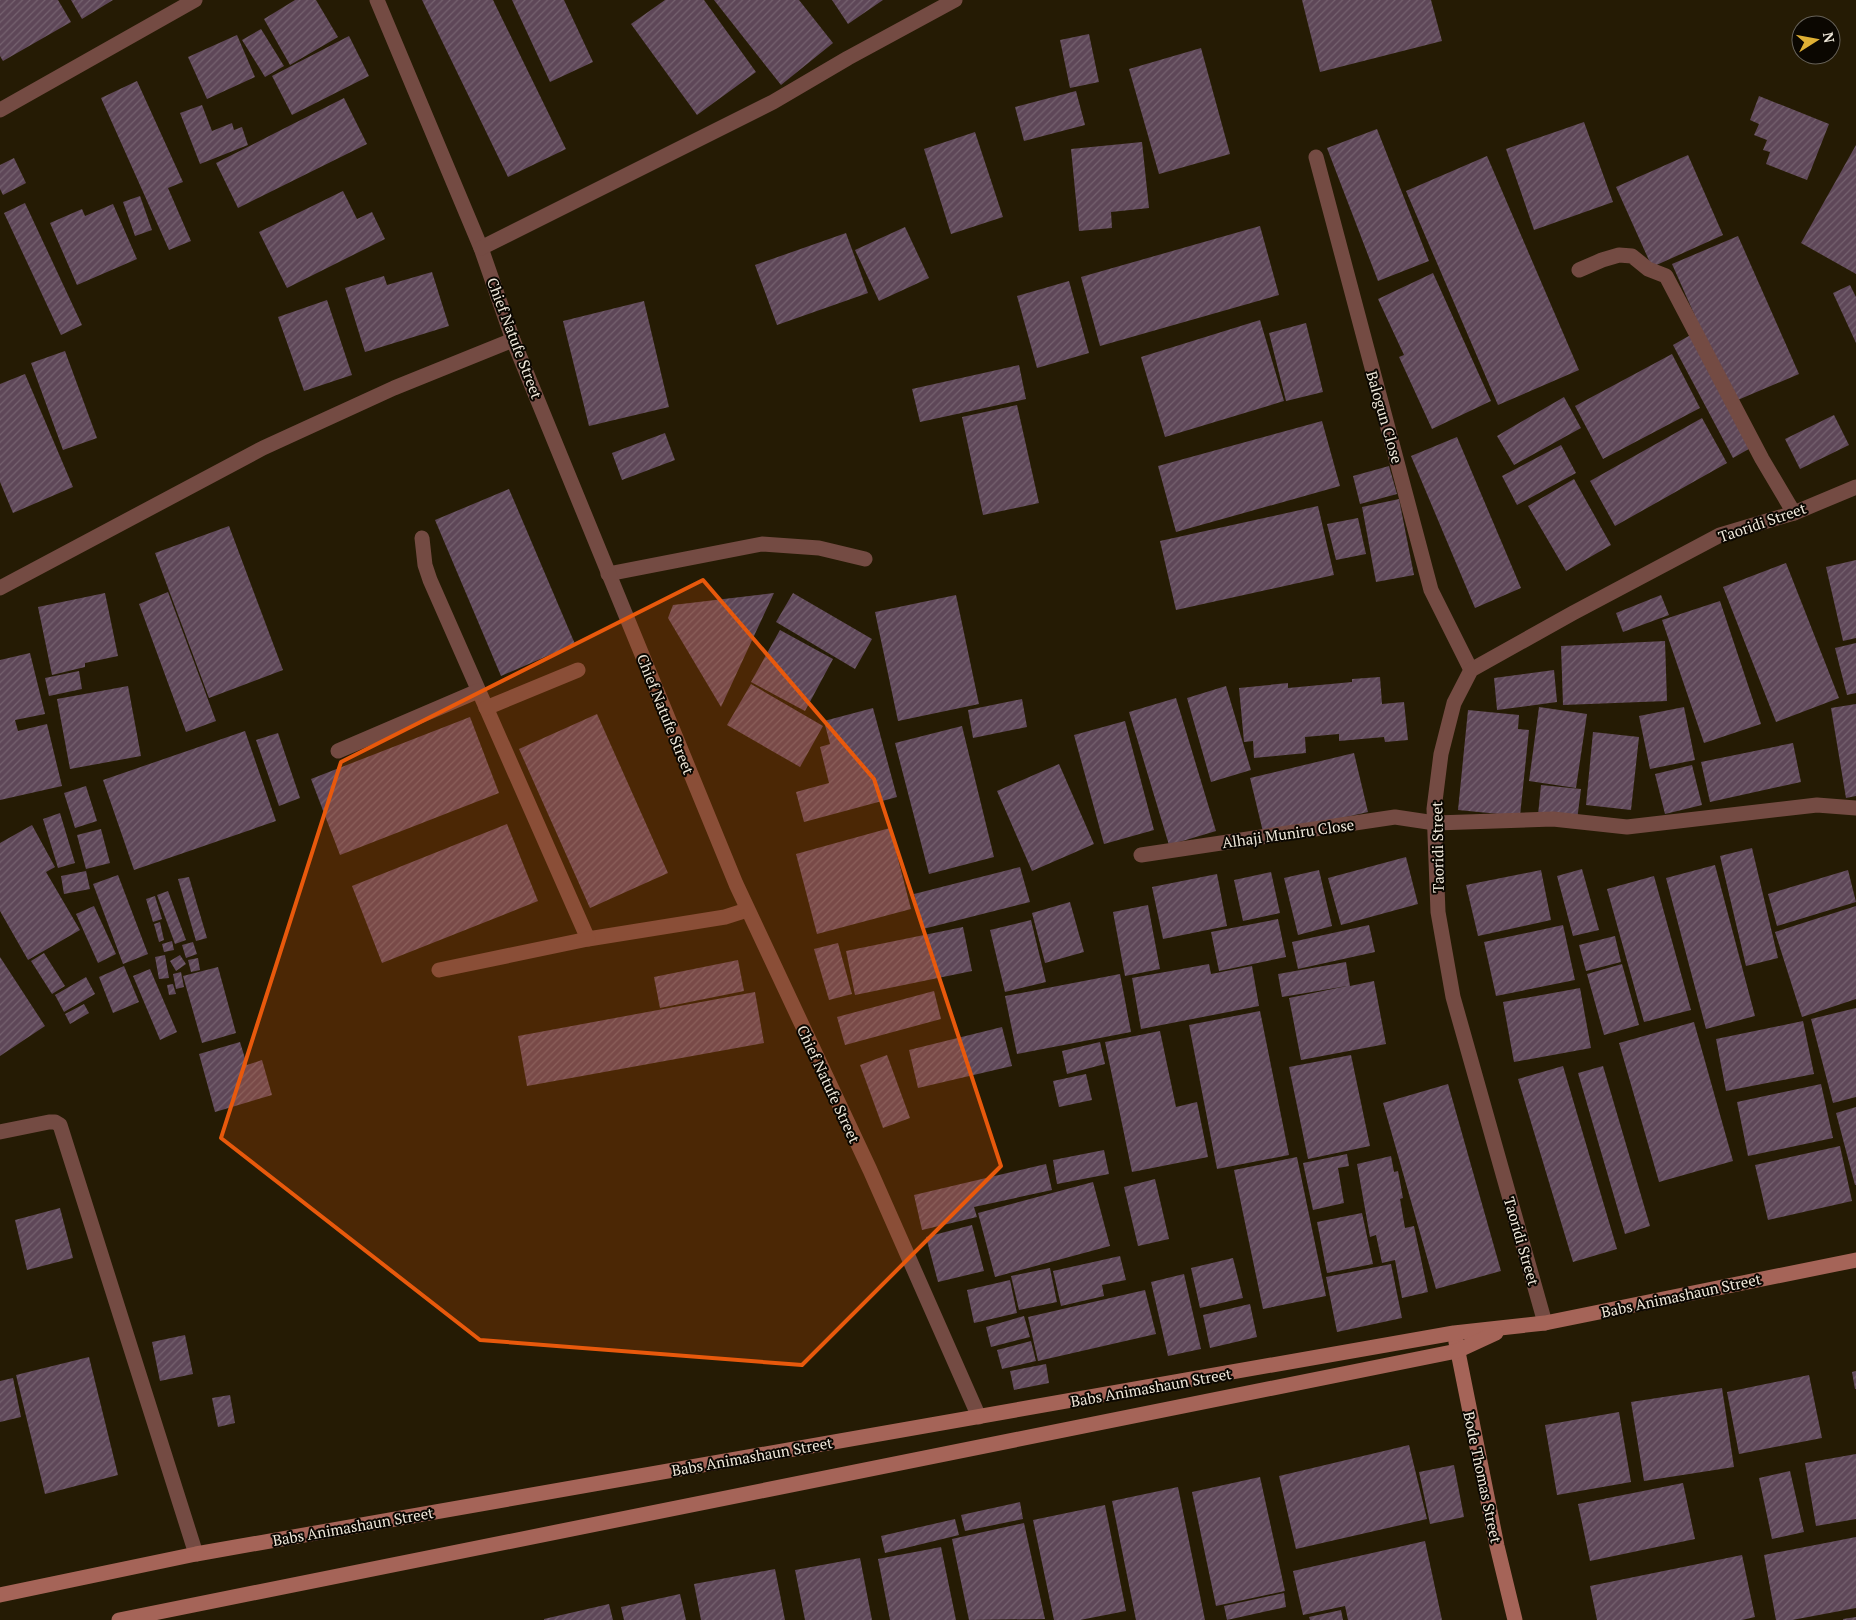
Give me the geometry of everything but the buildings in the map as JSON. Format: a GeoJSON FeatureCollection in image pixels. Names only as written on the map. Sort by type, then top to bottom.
{"type":"FeatureCollection","features":[{"type":"Feature","properties":{"kind":"main road","name":"Babs Animashaun Street"},"geometry":{"type":"LineString","coordinates":[[0,1595],[196,1554],[979,1416],[1454,1333],[1545,1323],[1856,1260]]}},
{"type":"Feature","properties":{"kind":"main road","name":"Babs Animashaun Street"},"geometry":{"type":"LineString","coordinates":[[120,1620],[1457,1351],[1506,1328]]}},
{"type":"Feature","properties":{"kind":"main road","name":"Bode Thomas Street"},"geometry":{"type":"LineString","coordinates":[[1454,1333],[1495,1536],[1515,1620]]}},
{"type":"Feature","properties":{"kind":"street"},"geometry":{"type":"LineString","coordinates":[[0,110],[195,0]]}},
{"type":"Feature","properties":{"kind":"street","name":"Chief Natufe Street"},"geometry":{"type":"LineString","coordinates":[[377,0],[481,248],[514,340],[608,574],[747,910],[870,1170],[979,1416]]}},
{"type":"Feature","properties":{"kind":"street"},"geometry":{"type":"LineString","coordinates":[[481,248],[773,102],[848,58],[955,0]]}},
{"type":"Feature","properties":{"kind":"street","name":"Balogun Close"},"geometry":{"type":"LineString","coordinates":[[1316,156],[1431,590],[1471,670]]}},
{"type":"Feature","properties":{"kind":"street"},"geometry":{"type":"LineString","coordinates":[[1579,270],[1619,255],[1632,256],[1648,269],[1666,276],[1762,459],[1794,513]]}},
{"type":"Feature","properties":{"kind":"street"},"geometry":{"type":"LineString","coordinates":[[0,588],[264,448],[394,388],[514,340]]}},
{"type":"Feature","properties":{"kind":"street","name":"Taoridi Street"},"geometry":{"type":"LineString","coordinates":[[1545,1323],[1453,997],[1438,912],[1434,809],[1441,754],[1454,703],[1471,670],[1573,613],[1720,535],[1794,513],[1856,487]]}},
{"type":"Feature","properties":{"kind":"street"},"geometry":{"type":"LineString","coordinates":[[422,538],[425,565],[430,580],[588,939]]}},
{"type":"Feature","properties":{"kind":"street"},"geometry":{"type":"LineString","coordinates":[[608,574],[762,544],[819,548],[865,559]]}},
{"type":"Feature","properties":{"kind":"street"},"geometry":{"type":"LineString","coordinates":[[486,708],[578,670]]}},
{"type":"Feature","properties":{"kind":"street"},"geometry":{"type":"LineString","coordinates":[[338,751],[478,691]]}},
{"type":"Feature","properties":{"kind":"street","name":"Alhaji Muniru Close"},"geometry":{"type":"LineString","coordinates":[[1141,854],[1395,818],[1435,823],[1553,819],[1627,827],[1816,805],[1856,808]]}},
{"type":"Feature","properties":{"kind":"street"},"geometry":{"type":"LineString","coordinates":[[438,970],[588,939],[725,917],[747,910]]}},
{"type":"Feature","properties":{"kind":"street"},"geometry":{"type":"LineString","coordinates":[[0,1132],[49,1122],[55,1122],[60,1125],[196,1554]]}},
{"type":"Feature","properties":{"kind":"highlighted area"},"geometry":{"type":"Polygon","coordinates":[[[703,580],[874,779],[1001,1166],[802,1365],[480,1340],[221,1138],[341,762],[703,580]]]}}]}
